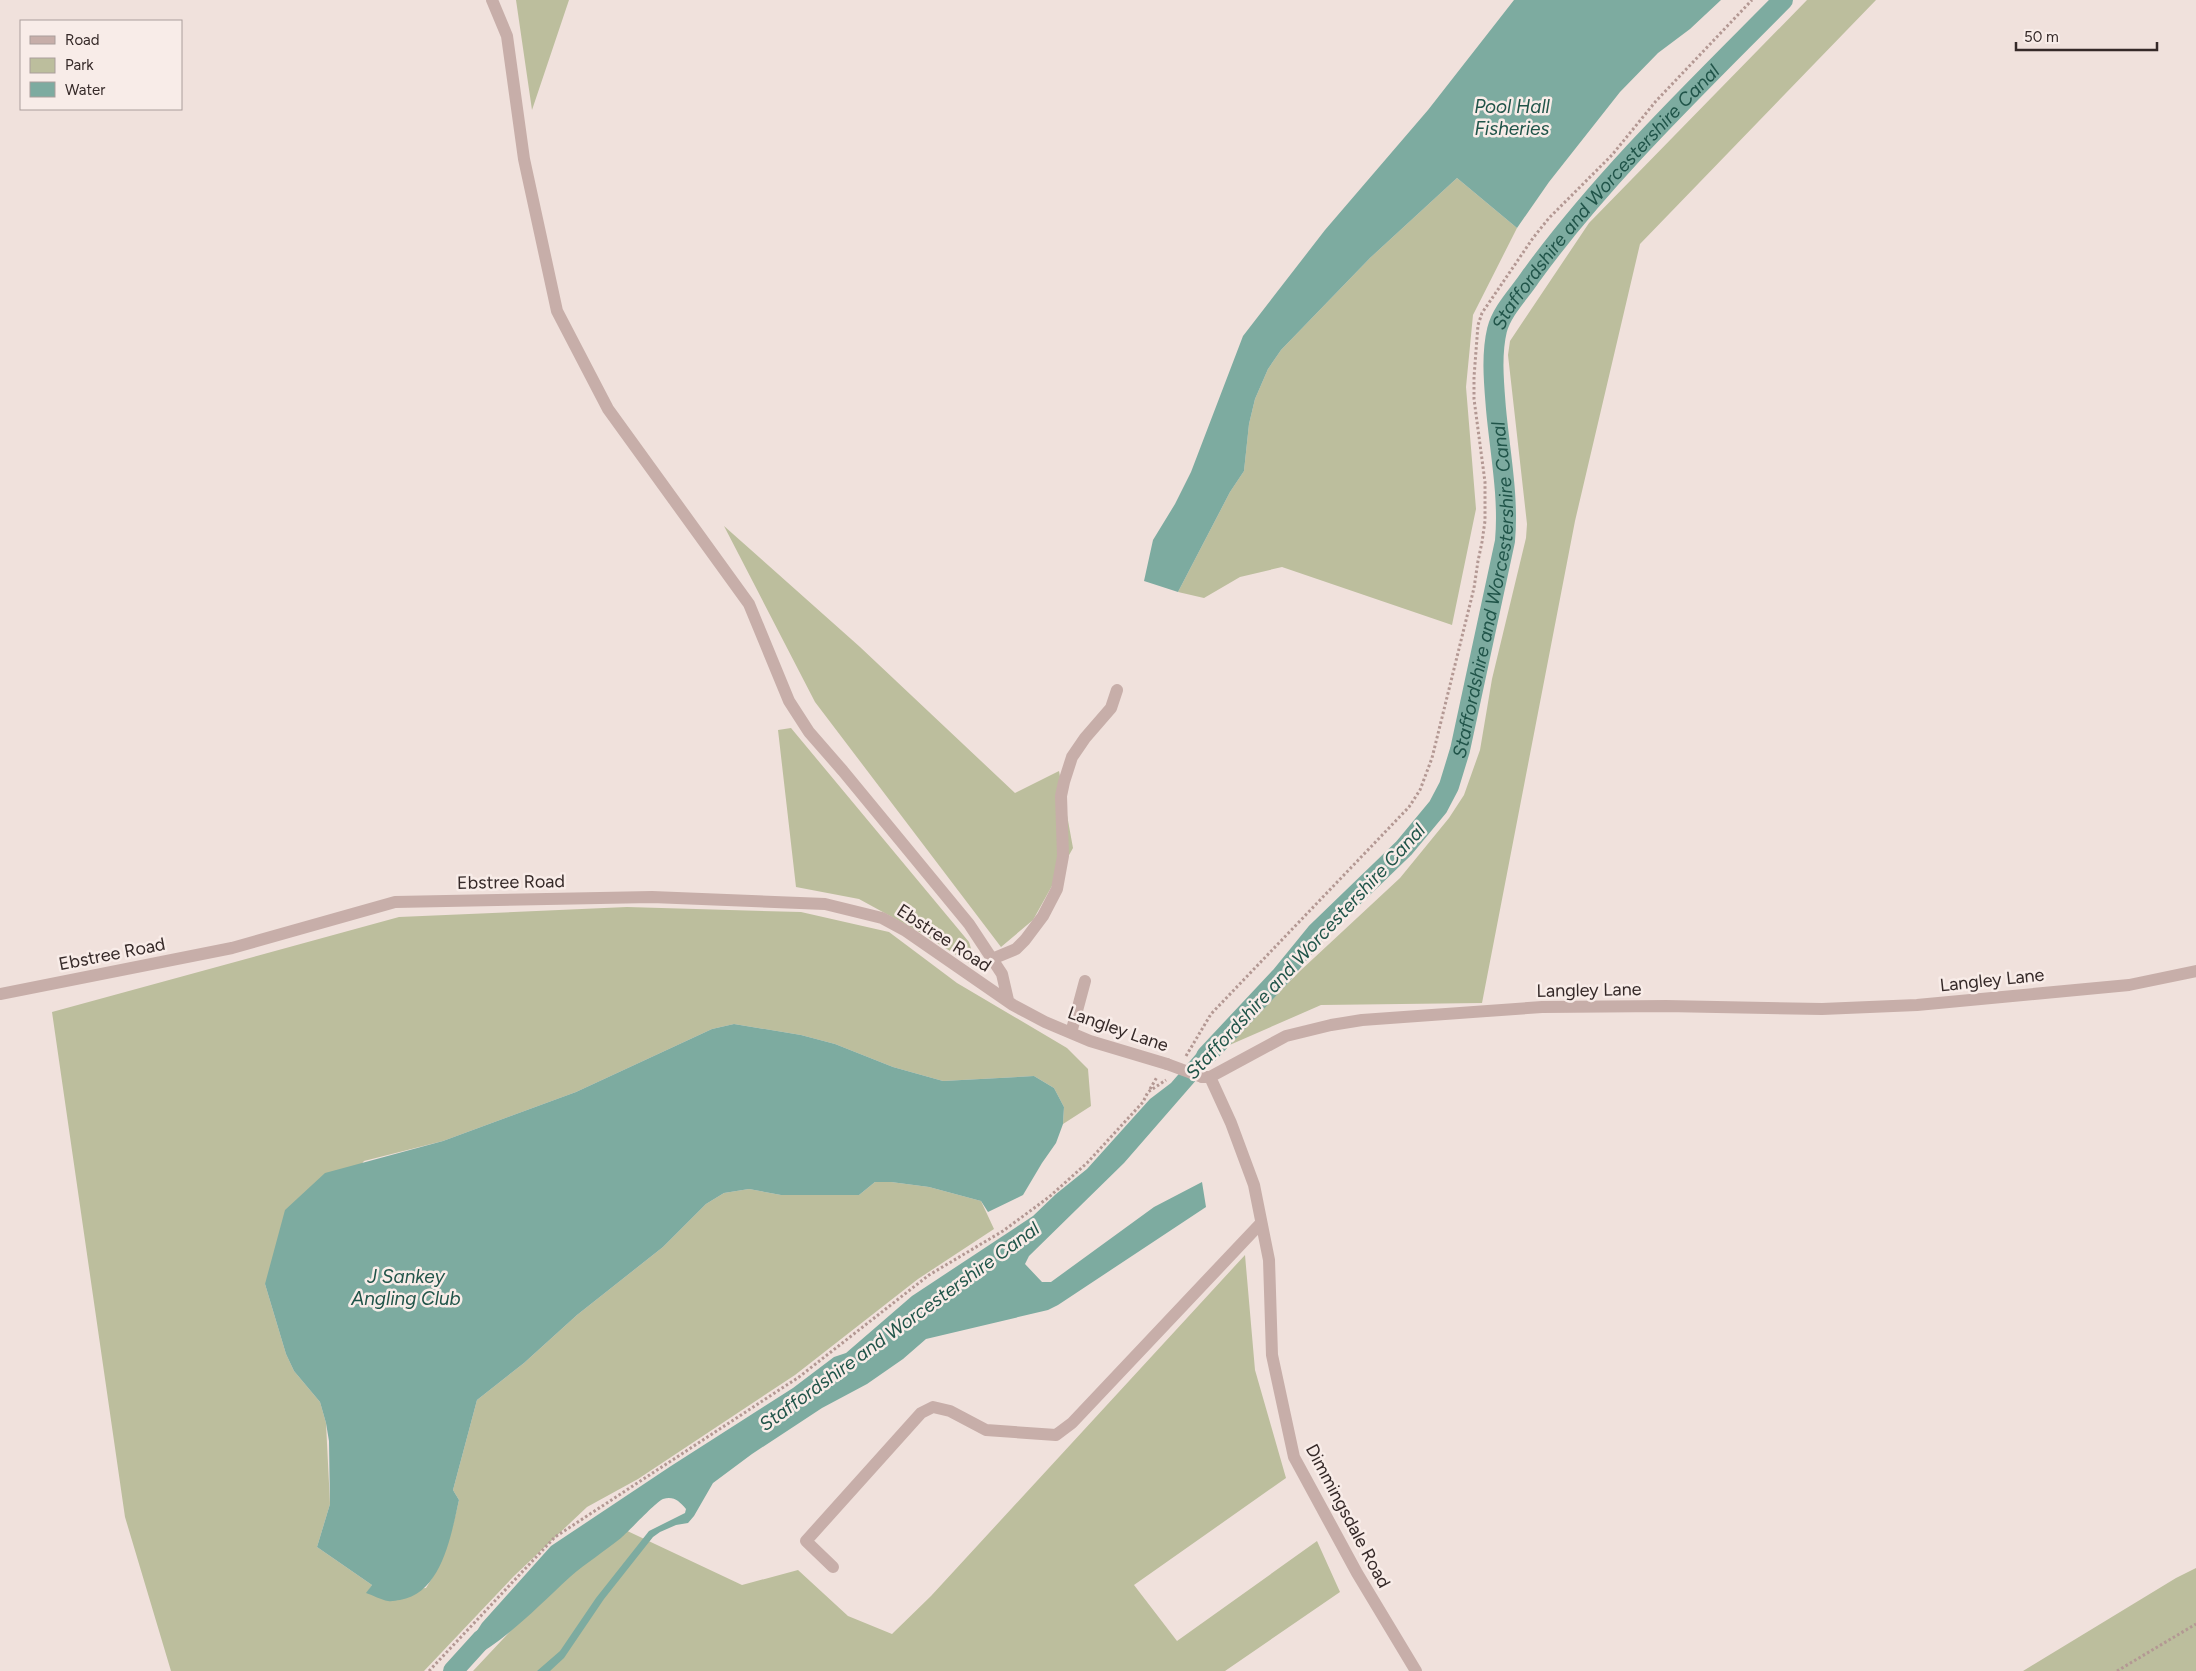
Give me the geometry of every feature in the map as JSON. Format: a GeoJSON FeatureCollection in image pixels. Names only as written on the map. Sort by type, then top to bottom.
{"type":"FeatureCollection","features":[{"type":"Feature","properties":{"kind":"street"},"geometry":{"type":"LineString","coordinates":[[492,0],[507,36],[524,159],[557,311],[595,385],[608,409],[748,604],[789,701],[809,732],[969,924],[1002,974],[1008,1000]]}},
{"type":"Feature","properties":{"kind":"street"},"geometry":{"type":"LineString","coordinates":[[992,959],[1016,949],[1025,940],[1043,916],[1057,889],[1063,856],[1061,804],[1064,782],[1072,757],[1085,738],[1111,708],[1117,690]]}},
{"type":"Feature","properties":{"kind":"street","name":"Ebstree Road"},"geometry":{"type":"LineString","coordinates":[[0,994],[232,948],[395,902],[652,897],[825,904],[882,918],[1008,1000]]}},
{"type":"Feature","properties":{"kind":"street","name":"Langley Lane"},"geometry":{"type":"LineString","coordinates":[[1008,1000],[1045,1022],[1071,1033],[1169,1068],[1206,1077],[1286,1036],[1362,1020],[1542,1007],[1666,1006],[1822,1009],[1918,1005],[2129,984],[2196,971]]}},
{"type":"Feature","properties":{"kind":"street"},"geometry":{"type":"LineString","coordinates":[[1071,1033],[1085,981]]}},
{"type":"Feature","properties":{"kind":"street","name":"Dimmingsdale Road"},"geometry":{"type":"LineString","coordinates":[[1206,1077],[1231,1124],[1254,1185],[1269,1260],[1272,1355],[1294,1457],[1357,1573],[1416,1671]]}},
{"type":"Feature","properties":{"kind":"street"},"geometry":{"type":"LineString","coordinates":[[833,1567],[806,1542],[921,1413],[934,1407],[950,1411],[986,1430],[1056,1435],[1072,1423],[1261,1223]]}},
{"type":"Feature","properties":{"kind":"path"},"geometry":{"type":"LineString","coordinates":[[1182,1060],[1196,1042],[1201,1029],[1211,1014],[1408,807],[1425,778],[1439,731],[1474,588],[1485,521],[1485,482],[1474,399],[1478,325],[1482,313],[1533,238],[1549,218],[1612,155],[1656,101],[1752,0]]}},
{"type":"Feature","properties":{"kind":"path"},"geometry":{"type":"LineString","coordinates":[[429,1671],[555,1537],[799,1377],[929,1275],[1003,1231],[1049,1197],[1087,1163],[1143,1102],[1148,1092],[1167,1079],[1169,1068]]}},
{"type":"Feature","properties":{"kind":"path"},"geometry":{"type":"LineString","coordinates":[[2117,1671],[2196,1624]]}},
{"type":"Feature","properties":{"kind":"green space"},"geometry":{"type":"Polygon","coordinates":[[[516,0],[569,0],[532,110],[516,0]]]}},
{"type":"Feature","properties":{"kind":"green space"},"geometry":{"type":"Polygon","coordinates":[[[1807,0],[1876,0],[1640,244],[1575,521],[1482,1003],[1321,1005],[1225,1047],[1300,971],[1400,878],[1449,818],[1464,795],[1480,750],[1492,679],[1526,538],[1527,524],[1508,355],[1510,341],[1589,223],[1807,0]]]}},
{"type":"Feature","properties":{"kind":"green space"},"geometry":{"type":"Polygon","coordinates":[[[1457,178],[1517,228],[1473,315],[1466,387],[1476,509],[1452,625],[1282,567],[1240,577],[1204,598],[1178,592],[1230,492],[1244,471],[1249,424],[1255,399],[1268,369],[1281,350],[1370,258],[1457,178]]]}},
{"type":"Feature","properties":{"kind":"green space"},"geometry":{"type":"Polygon","coordinates":[[[724,526],[860,647],[1015,793],[1059,771],[1073,848],[1033,920],[1001,947],[815,702],[724,526]]]}},
{"type":"Feature","properties":{"kind":"green space"},"geometry":{"type":"Polygon","coordinates":[[[791,728],[969,942],[977,968],[923,934],[859,899],[796,887],[778,730],[791,728]]]}},
{"type":"Feature","properties":{"kind":"green space"},"geometry":{"type":"Polygon","coordinates":[[[627,907],[801,912],[889,932],[957,983],[1067,1048],[1088,1069],[1091,1106],[1063,1124],[1064,1107],[1054,1088],[1034,1076],[943,1081],[893,1067],[835,1044],[801,1035],[734,1024],[712,1029],[576,1092],[443,1141],[364,1161],[265,1284],[286,1354],[294,1371],[320,1402],[326,1423],[330,1504],[317,1547],[372,1585],[367,1593],[426,1588],[432,1578],[447,1545],[456,1512],[459,1500],[453,1490],[477,1400],[524,1363],[577,1315],[663,1247],[706,1204],[724,1193],[749,1189],[781,1195],[859,1195],[875,1182],[929,1187],[981,1201],[994,1229],[918,1279],[795,1375],[638,1479],[587,1507],[514,1576],[424,1671],[171,1671],[125,1517],[52,1012],[399,917],[627,907]]]}},
{"type":"Feature","properties":{"kind":"green space"},"geometry":{"type":"Polygon","coordinates":[[[1245,1255],[1255,1370],[1286,1478],[1134,1585],[1177,1641],[1317,1541],[1340,1592],[1225,1671],[473,1671],[550,1589],[621,1528],[742,1585],[798,1570],[848,1616],[892,1634],[931,1596],[1245,1255]]]}},
{"type":"Feature","properties":{"kind":"green space"},"geometry":{"type":"Polygon","coordinates":[[[2196,1568],[2196,1671],[2023,1671],[2176,1578],[2196,1568]]]}},
{"type":"Feature","properties":{"kind":"water","name":"Pool Hall Fisheries"},"geometry":{"type":"Polygon","coordinates":[[[1514,0],[1721,0],[1690,29],[1658,53],[1620,92],[1549,182],[1517,228],[1457,178],[1370,258],[1281,350],[1268,369],[1255,399],[1249,424],[1244,471],[1230,492],[1178,592],[1144,581],[1153,540],[1175,504],[1191,472],[1243,336],[1325,230],[1428,110],[1514,0]]]}},
{"type":"Feature","properties":{"kind":"water","name":"J Sankey Angling Club"},"geometry":{"type":"Polygon","coordinates":[[[734,1024],[801,1035],[835,1044],[893,1067],[943,1081],[1034,1076],[1054,1088],[1064,1107],[1063,1124],[1056,1143],[1023,1195],[988,1212],[981,1201],[929,1187],[891,1182],[875,1182],[859,1195],[781,1195],[749,1189],[724,1193],[706,1204],[663,1247],[577,1315],[524,1363],[477,1400],[453,1490],[459,1500],[448,1545],[435,1575],[426,1586],[414,1595],[400,1600],[385,1600],[366,1593],[372,1585],[317,1547],[330,1504],[329,1441],[326,1423],[320,1402],[294,1371],[286,1354],[265,1284],[285,1210],[325,1173],[443,1141],[576,1092],[712,1029],[734,1024]]]}},
{"type":"Feature","properties":{"kind":"water"},"geometry":{"type":"Polygon","coordinates":[[[1245,1026],[1124,1163],[1029,1256],[1025,1264],[1042,1282],[1051,1282],[1154,1207],[1202,1182],[1206,1207],[1048,1310],[926,1339],[903,1359],[867,1384],[822,1408],[752,1454],[713,1483],[688,1523],[676,1525],[653,1537],[604,1599],[564,1658],[550,1671],[537,1671],[560,1651],[596,1598],[649,1531],[685,1513],[686,1509],[679,1502],[670,1498],[660,1501],[621,1538],[570,1577],[509,1633],[467,1661],[462,1654],[482,1623],[551,1546],[793,1388],[834,1357],[846,1353],[912,1296],[1033,1216],[1087,1169],[1150,1099],[1171,1083],[1203,1046],[1245,1026]]]}},
{"type":"Feature","properties":{"kind":"waterway","name":"Staffordshire and Worcestershire Canal"},"geometry":{"type":"LineString","coordinates":[[1206,1056],[1281,976],[1316,933],[1404,848],[1438,807],[1449,786],[1460,750],[1505,541],[1505,492],[1496,409],[1494,370],[1494,349],[1499,323],[1512,302],[1559,239],[1589,203],[1684,100],[1783,0]]}},
{"type":"Feature","properties":{"kind":"waterway","name":"Staffordshire and Worcestershire Canal"},"geometry":{"type":"LineString","coordinates":[[453,1671],[482,1639]]}}]}
